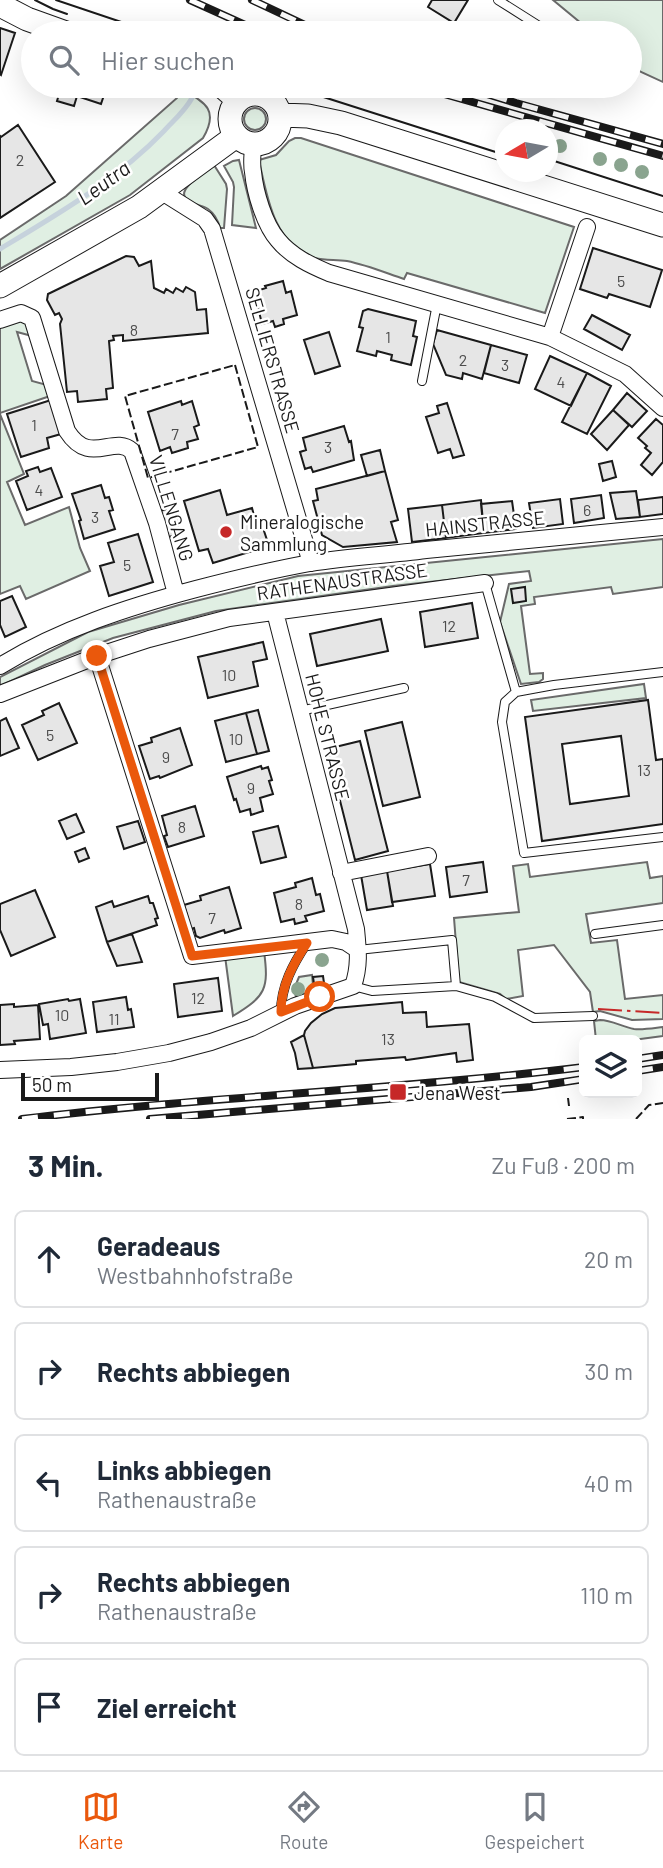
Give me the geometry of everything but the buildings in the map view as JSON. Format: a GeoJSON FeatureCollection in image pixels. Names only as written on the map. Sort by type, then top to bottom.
{"type":"FeatureCollection","features":[{"type":"Feature","properties":{"kind":"main road"},"geometry":{"type":"LineString","coordinates":[[0,5],[33,21]]}},
{"type":"Feature","properties":{"kind":"main road"},"geometry":{"type":"LineString","coordinates":[[231,98],[231,125],[245,140]]}},
{"type":"Feature","properties":{"kind":"main road"},"geometry":{"type":"LineString","coordinates":[[0,286],[139,208],[245,140],[267,142],[279,127],[280,115],[279,109],[268,98]]}},
{"type":"Feature","properties":{"kind":"main road"},"geometry":{"type":"LineString","coordinates":[[280,115],[308,116],[341,123],[663,225]]}},
{"type":"Feature","properties":{"kind":"street"},"geometry":{"type":"LineString","coordinates":[[245,140],[262,210],[270,228],[278,240],[301,260],[329,273],[550,337],[625,374],[663,408]]}},
{"type":"Feature","properties":{"kind":"street","name":"SELLIERSTRASSE"},"geometry":{"type":"LineString","coordinates":[[162,192],[205,219],[212,229],[311,563]]}},
{"type":"Feature","properties":{"kind":"street"},"geometry":{"type":"LineString","coordinates":[[550,337],[587,227]]}},
{"type":"Feature","properties":{"kind":"street","name":"VILLENGANG"},"geometry":{"type":"LineString","coordinates":[[0,320],[21,313],[32,318],[67,431],[77,443],[93,449],[123,445],[132,450],[157,523],[176,594]]}},
{"type":"Feature","properties":{"kind":"street","name":"HAINSTRASSE"},"geometry":{"type":"LineString","coordinates":[[0,666],[62,633],[137,606],[247,576],[311,563],[663,527]]}},
{"type":"Feature","properties":{"kind":"street","name":"RATHENAUSTRASSE"},"geometry":{"type":"LineString","coordinates":[[0,694],[97,656],[229,618],[485,583]]}},
{"type":"Feature","properties":{"kind":"street","name":"HOHE STRASSE"},"geometry":{"type":"LineString","coordinates":[[275,612],[356,929],[357,974],[353,986]]}},
{"type":"Feature","properties":{"kind":"street"},"geometry":{"type":"LineString","coordinates":[[97,656],[192,956],[332,939],[345,942],[358,950]]}},
{"type":"Feature","properties":{"kind":"street"},"geometry":{"type":"LineString","coordinates":[[341,873],[428,856]]}},
{"type":"Feature","properties":{"kind":"street"},"geometry":{"type":"LineString","coordinates":[[0,1070],[71,1067],[169,1053],[251,1028],[281,1012],[353,986]]}},
{"type":"Feature","properties":{"kind":"lane"},"geometry":{"type":"LineString","coordinates":[[498,0],[531,21]]}},
{"type":"Feature","properties":{"kind":"lane"},"geometry":{"type":"LineString","coordinates":[[422,381],[437,304]]}},
{"type":"Feature","properties":{"kind":"lane","name":"RATHENAUSTRASSE"},"geometry":{"type":"LineString","coordinates":[[485,583],[516,692]]}},
{"type":"Feature","properties":{"kind":"lane"},"geometry":{"type":"LineString","coordinates":[[663,673],[516,692],[505,702],[502,722],[524,853],[663,837]]}},
{"type":"Feature","properties":{"kind":"lane"},"geometry":{"type":"LineString","coordinates":[[300,711],[404,688]]}},
{"type":"Feature","properties":{"kind":"lane"},"geometry":{"type":"LineString","coordinates":[[595,934],[663,925]]}},
{"type":"Feature","properties":{"kind":"lane"},"geometry":{"type":"LineString","coordinates":[[358,950],[452,940],[456,986]]}},
{"type":"Feature","properties":{"kind":"lane"},"geometry":{"type":"LineString","coordinates":[[281,1012],[281,1001],[290,971],[307,943]]}},
{"type":"Feature","properties":{"kind":"lane"},"geometry":{"type":"LineString","coordinates":[[353,986],[372,992],[456,986],[495,997],[534,1018],[593,1016]]}},
{"type":"Feature","properties":{"kind":"green space"},"geometry":{"type":"Polygon","coordinates":[[[553,0],[663,0],[663,82],[642,72],[642,21],[578,21],[553,0]]]}},
{"type":"Feature","properties":{"kind":"green space"},"geometry":{"type":"Polygon","coordinates":[[[177,98],[197,98],[210,113],[208,128],[203,138],[130,195],[0,269],[0,240],[66,196],[177,98]]]}},
{"type":"Feature","properties":{"kind":"green space"},"geometry":{"type":"Polygon","coordinates":[[[255,108],[263,111],[266,119],[263,127],[255,130],[247,127],[244,119],[247,111],[255,108]]]}},
{"type":"Feature","properties":{"kind":"green space"},"geometry":{"type":"Polygon","coordinates":[[[295,138],[574,227],[545,313],[407,273],[404,279],[343,260],[319,259],[301,252],[281,231],[275,218],[259,160],[276,155],[295,138]]]}},
{"type":"Feature","properties":{"kind":"green space"},"geometry":{"type":"Polygon","coordinates":[[[239,160],[256,228],[232,225],[234,187],[224,166],[239,160]]]}},
{"type":"Feature","properties":{"kind":"green space"},"geometry":{"type":"Polygon","coordinates":[[[214,165],[227,189],[224,228],[220,228],[216,217],[205,207],[190,202],[184,196],[191,183],[214,165]]]}},
{"type":"Feature","properties":{"kind":"green space"},"geometry":{"type":"Polygon","coordinates":[[[17,319],[28,323],[32,336],[17,332],[32,381],[47,385],[50,396],[0,413],[0,325],[17,319]]]}},
{"type":"Feature","properties":{"kind":"green space"},"geometry":{"type":"Polygon","coordinates":[[[0,414],[24,474],[7,482],[25,525],[69,507],[80,548],[90,571],[26,599],[20,586],[0,594],[0,414]]]}},
{"type":"Feature","properties":{"kind":"green space"},"geometry":{"type":"Polygon","coordinates":[[[663,539],[663,587],[613,594],[611,587],[534,597],[535,604],[521,606],[530,674],[543,673],[543,679],[539,682],[521,684],[500,622],[509,584],[531,581],[529,571],[393,586],[216,611],[113,638],[0,686],[0,677],[88,632],[179,605],[298,576],[663,539]]]}},
{"type":"Feature","properties":{"kind":"green space"},"geometry":{"type":"Polygon","coordinates":[[[644,684],[646,698],[533,711],[531,700],[644,684]]]}},
{"type":"Feature","properties":{"kind":"green space"},"geometry":{"type":"Polygon","coordinates":[[[647,862],[650,878],[663,876],[663,903],[586,914],[591,943],[617,940],[625,999],[663,995],[663,1019],[632,1020],[600,1011],[593,1012],[590,992],[554,945],[518,950],[523,996],[506,999],[500,994],[459,982],[454,918],[519,912],[513,866],[528,864],[530,877],[647,862]]]}},
{"type":"Feature","properties":{"kind":"green space"},"geometry":{"type":"Polygon","coordinates":[[[264,951],[266,974],[263,990],[259,997],[233,1016],[225,956],[264,951]]]}},
{"type":"Feature","properties":{"kind":"green space"},"geometry":{"type":"Polygon","coordinates":[[[312,975],[313,985],[324,986],[296,997],[294,989],[299,977],[312,975]]]}},
{"type":"Feature","properties":{"kind":"green space"},"geometry":{"type":"Polygon","coordinates":[[[594,1021],[609,1021],[634,1029],[663,1027],[663,1036],[642,1039],[642,1035],[595,1035],[594,1021]]]}},
{"type":"Feature","properties":{"kind":"waterway","name":"Leutra"},"geometry":{"type":"LineString","coordinates":[[0,249],[107,181],[146,149],[192,98]]}},
{"type":"Feature","properties":{"kind":"tram line"},"geometry":{"type":"LineString","coordinates":[[35,0],[67,14]]}},
{"type":"Feature","properties":{"kind":"tram line"},"geometry":{"type":"LineString","coordinates":[[56,0],[118,21]]}},
{"type":"Feature","properties":{"kind":"tram line"},"geometry":{"type":"LineString","coordinates":[[327,98],[495,152]]}},
{"type":"Feature","properties":{"kind":"tram line"},"geometry":{"type":"LineString","coordinates":[[558,162],[663,196]]}},
{"type":"Feature","properties":{"kind":"railway"},"geometry":{"type":"LineString","coordinates":[[190,0],[236,21]]}},
{"type":"Feature","properties":{"kind":"railway"},"geometry":{"type":"LineString","coordinates":[[252,0],[297,21]]}},
{"type":"Feature","properties":{"kind":"railway"},"geometry":{"type":"LineString","coordinates":[[458,98],[663,156]]}},
{"type":"Feature","properties":{"kind":"railway"},"geometry":{"type":"LineString","coordinates":[[500,98],[663,144]]}},
{"type":"Feature","properties":{"kind":"railway"},"geometry":{"type":"LineString","coordinates":[[642,1058],[663,1055]]}},
{"type":"Feature","properties":{"kind":"railway"},"geometry":{"type":"LineString","coordinates":[[642,1070],[663,1067]]}},
{"type":"Feature","properties":{"kind":"railway"},"geometry":{"type":"LineString","coordinates":[[22,1119],[579,1068]]}},
{"type":"Feature","properties":{"kind":"railway"},"geometry":{"type":"LineString","coordinates":[[150,1119],[531,1087],[579,1080]]}},
{"type":"Feature","properties":{"kind":"fence"},"geometry":{"type":"LineString","coordinates":[[235,365],[258,447],[148,478],[125,396],[235,365]]}},
{"type":"Feature","properties":{"kind":"fence"},"geometry":{"type":"LineString","coordinates":[[568,1098],[569,1106]]}},
{"type":"Feature","properties":{"kind":"fence"},"geometry":{"type":"LineString","coordinates":[[636,1119],[649,1105],[663,1103]]}},
{"type":"Feature","properties":{"kind":"fence"},"geometry":{"type":"LineString","coordinates":[[567,1119],[583,1119]]}},
{"type":"Feature","properties":{"kind":"power"},"geometry":{"type":"LineString","coordinates":[[598,1009],[663,1013]]}},
{"type":"Feature","properties":{"kind":"place","name":"Mineralogische Sammlung"},"geometry":{"type":"Point","coordinates":[226,532]}},
{"type":"Feature","properties":{"kind":"place","name":"Jena West"},"geometry":{"type":"Point","coordinates":[398,1092]}},
{"type":"Feature","properties":{"kind":"route"},"geometry":{"type":"LineString","coordinates":[[97,656],[192,956],[307,943],[290,971],[281,1001],[281,1012],[320,997]]}}]}
